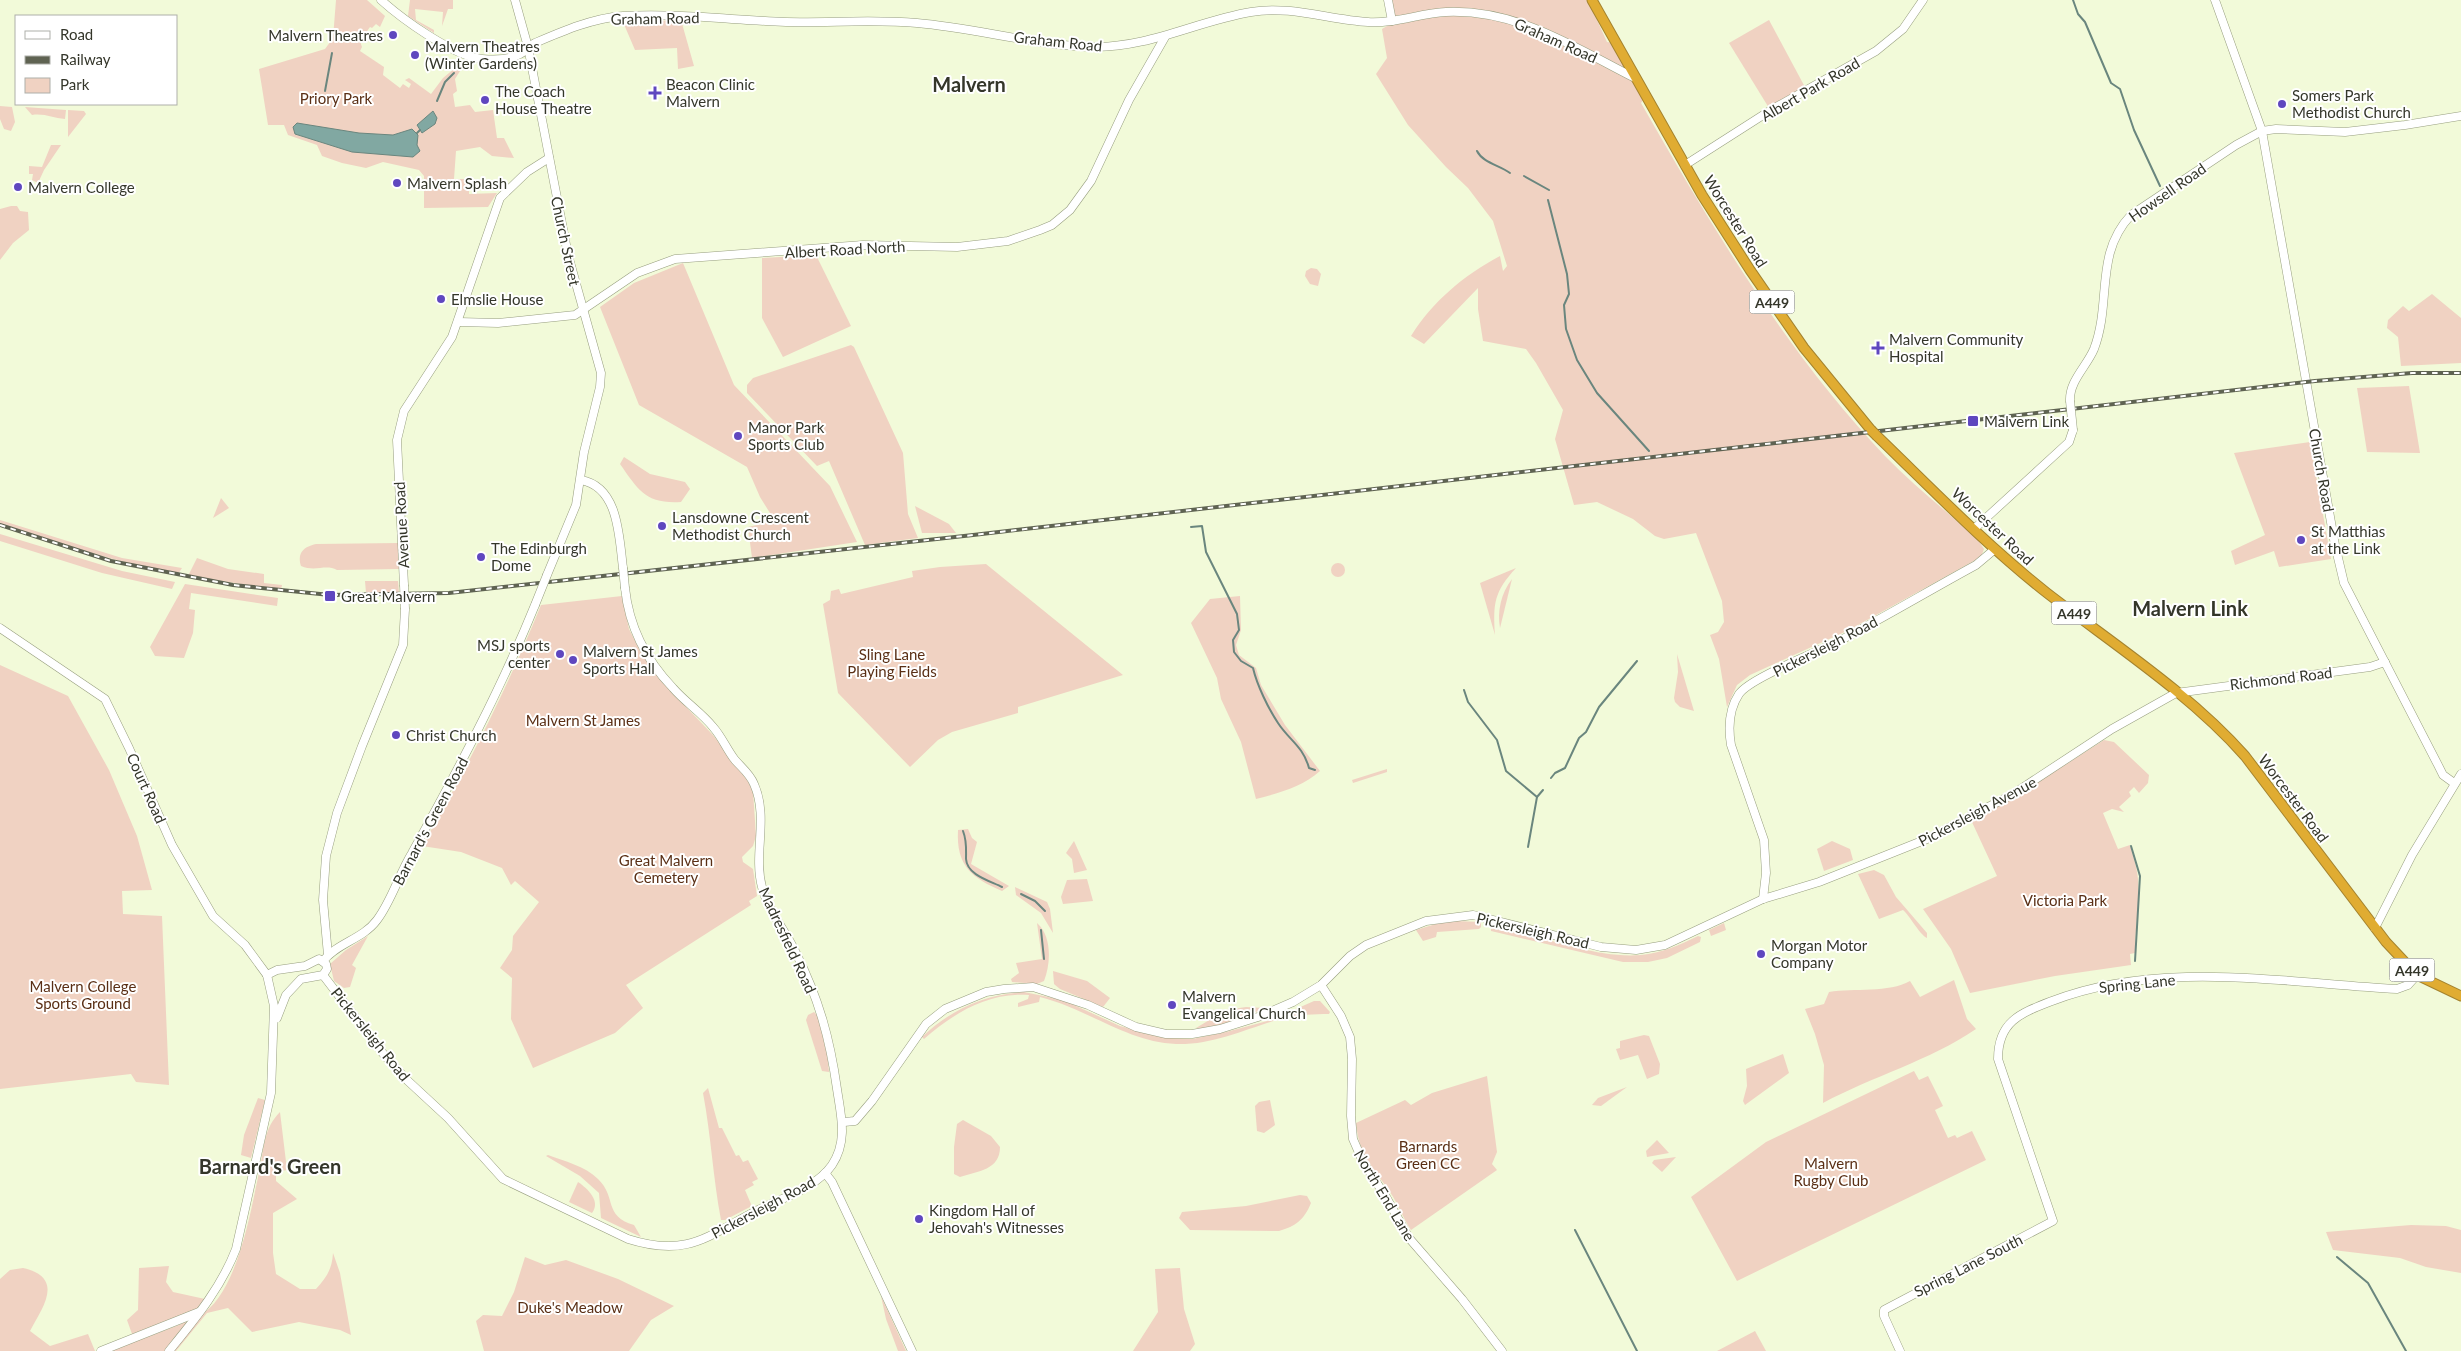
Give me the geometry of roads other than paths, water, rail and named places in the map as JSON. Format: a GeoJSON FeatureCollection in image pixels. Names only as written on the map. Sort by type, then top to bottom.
{"type":"FeatureCollection","features":[{"type":"Feature","properties":{"kind":"highway","name":"Worcester Road"},"geometry":{"type":"LineString","coordinates":[[1592,0],[1685,165],[1779,313],[1827,377],[1874,433],[1995,549],[2227,736],[2245,756],[2375,928],[2417,975],[2461,996]]}},
{"type":"Feature","properties":{"kind":"street","name":"Graham Road"},"geometry":{"type":"LineString","coordinates":[[381,0],[420,29],[475,58],[489,59],[516,56],[525,52],[528,47],[565,31],[604,18],[623,16],[684,16],[813,22],[913,22],[1050,44],[1094,47],[1125,45],[1165,37],[1212,21],[1253,11],[1303,13],[1369,22],[1392,21],[1444,12],[1478,14],[1516,20],[1635,78]]}},
{"type":"Feature","properties":{"kind":"street","name":"Church Street"},"geometry":{"type":"LineString","coordinates":[[515,0],[528,47],[568,256],[601,373],[600,387],[584,452],[581,480]]}},
{"type":"Feature","properties":{"kind":"street"},"geometry":{"type":"LineString","coordinates":[[1388,0],[1392,21]]}},
{"type":"Feature","properties":{"kind":"street","name":"Albert Park Road"},"geometry":{"type":"LineString","coordinates":[[1685,165],[1771,110],[1876,51],[1904,29],[1923,0]]}},
{"type":"Feature","properties":{"kind":"street","name":"Church Road"},"geometry":{"type":"LineString","coordinates":[[2215,0],[2262,131],[2334,545],[2344,583],[2443,775],[2454,784]]}},
{"type":"Feature","properties":{"kind":"street","name":"Albert Road North"},"geometry":{"type":"LineString","coordinates":[[459,322],[498,323],[574,315],[637,273],[676,259],[863,245],[957,247],[1008,241],[1052,225],[1070,210],[1091,181],[1129,100],[1165,37]]}},
{"type":"Feature","properties":{"kind":"street"},"geometry":{"type":"LineString","coordinates":[[2262,131],[2276,128],[2352,131],[2461,116]]}},
{"type":"Feature","properties":{"kind":"street","name":"Howsell Road"},"geometry":{"type":"LineString","coordinates":[[1974,529],[2069,442],[2073,430],[2070,401],[2075,382],[2093,351],[2099,333],[2108,258],[2113,240],[2120,226],[2131,214],[2194,172],[2262,131]]}},
{"type":"Feature","properties":{"kind":"street","name":"Avenue Road"},"geometry":{"type":"LineString","coordinates":[[326,958],[323,900],[326,856],[338,813],[362,746],[404,641],[405,609],[398,491],[399,427],[404,411],[452,337],[459,322],[474,268],[500,198],[527,172],[549,158]]}},
{"type":"Feature","properties":{"kind":"street","name":"Madresfield Road"},"geometry":{"type":"LineString","coordinates":[[581,480],[596,485],[609,502],[620,528],[625,588],[632,625],[638,640],[671,687],[713,727],[753,782],[761,813],[760,865],[762,887],[806,972],[819,1007],[830,1042],[844,1122]]}},
{"type":"Feature","properties":{"kind":"street","name":"Barnard's Green Road"},"geometry":{"type":"LineString","coordinates":[[268,974],[277,970],[305,966],[314,960],[326,958],[365,932],[382,913],[409,858],[492,704],[576,505],[581,480]]}},
{"type":"Feature","properties":{"kind":"street","name":"Pickersleigh Road"},"geometry":{"type":"LineString","coordinates":[[324,975],[385,1056],[408,1081],[448,1118],[502,1179],[628,1239],[671,1247],[696,1242],[810,1184],[825,1173],[836,1156],[844,1122],[855,1121],[872,1101],[926,1024],[945,1008],[986,992],[1033,987],[1088,1005],[1136,1027],[1166,1034],[1192,1034],[1220,1029],[1258,1017],[1293,1002],[1321,985],[1350,956],[1366,945],[1426,921],[1472,915],[1601,947],[1636,950],[1665,945],[1763,899],[1766,862],[1764,840],[1731,745],[1729,732],[1733,705],[1739,694],[1760,678],[1840,640],[1976,565],[1995,549]]}},
{"type":"Feature","properties":{"kind":"street","name":"Court Road"},"geometry":{"type":"LineString","coordinates":[[0,628],[105,700],[129,748],[172,845],[208,907],[214,916],[245,945],[268,974]]}},
{"type":"Feature","properties":{"kind":"street","name":"Richmond Road"},"geometry":{"type":"LineString","coordinates":[[2176,693],[2370,667],[2385,662]]}},
{"type":"Feature","properties":{"kind":"street","name":"Pickersleigh Avenue"},"geometry":{"type":"LineString","coordinates":[[1763,899],[1819,882],[1927,839],[2013,794],[2112,729],[2176,693]]}},
{"type":"Feature","properties":{"kind":"street"},"geometry":{"type":"LineString","coordinates":[[2375,928],[2412,855],[2461,774]]}},
{"type":"Feature","properties":{"kind":"street"},"geometry":{"type":"LineString","coordinates":[[273,1040],[278,1010],[286,995],[301,979],[324,975],[327,969],[326,958]]}},
{"type":"Feature","properties":{"kind":"street"},"geometry":{"type":"LineString","coordinates":[[168,1351],[201,1312],[227,1273],[236,1249],[269,1107],[274,1006],[268,974]]}},
{"type":"Feature","properties":{"kind":"street","name":"Spring Lane"},"geometry":{"type":"LineString","coordinates":[[2053,1221],[1998,1059],[2002,1036],[2012,1020],[2030,1009],[2071,993],[2109,983],[2162,978],[2252,978],[2397,989],[2408,985],[2417,975]]}},
{"type":"Feature","properties":{"kind":"street","name":"North End Lane"},"geometry":{"type":"LineString","coordinates":[[1321,985],[1342,1016],[1350,1037],[1353,1139],[1363,1162],[1386,1197],[1408,1238],[1462,1299],[1502,1351]]}},
{"type":"Feature","properties":{"kind":"street"},"geometry":{"type":"LineString","coordinates":[[270,987],[277,995],[286,995]]}},
{"type":"Feature","properties":{"kind":"street"},"geometry":{"type":"LineString","coordinates":[[825,1173],[832,1182],[912,1351]]}},
{"type":"Feature","properties":{"kind":"street","name":"Spring Lane South"},"geometry":{"type":"LineString","coordinates":[[1900,1351],[1884,1316],[1884,1310],[1956,1270],[2053,1221]]}},
{"type":"Feature","properties":{"kind":"street"},"geometry":{"type":"LineString","coordinates":[[100,1351],[201,1312]]}},
{"type":"Feature","properties":{"kind":"water"},"geometry":{"type":"Polygon","coordinates":[[[433,111],[437,118],[435,124],[422,133],[417,125],[433,111]]]}},
{"type":"Feature","properties":{"kind":"water"},"geometry":{"type":"Polygon","coordinates":[[[297,123],[359,133],[393,135],[412,129],[418,135],[417,145],[420,151],[413,157],[352,152],[295,134],[293,127],[297,123]]]}},
{"type":"Feature","properties":{"kind":"waterway"},"geometry":{"type":"LineString","coordinates":[[2073,0],[2078,14],[2085,22],[2111,83],[2120,89],[2134,130],[2160,186]]}},
{"type":"Feature","properties":{"kind":"waterway"},"geometry":{"type":"LineString","coordinates":[[325,91],[332,53]]}},
{"type":"Feature","properties":{"kind":"waterway"},"geometry":{"type":"LineString","coordinates":[[437,101],[445,82],[454,73]]}},
{"type":"Feature","properties":{"kind":"waterway"},"geometry":{"type":"LineString","coordinates":[[417,133],[420,130]]}},
{"type":"Feature","properties":{"kind":"waterway"},"geometry":{"type":"LineString","coordinates":[[1477,151],[1487,161],[1510,173]]}},
{"type":"Feature","properties":{"kind":"waterway"},"geometry":{"type":"LineString","coordinates":[[1524,176],[1549,190]]}},
{"type":"Feature","properties":{"kind":"waterway"},"geometry":{"type":"LineString","coordinates":[[1548,200],[1567,274],[1569,294],[1564,305],[1566,329],[1577,360],[1597,393],[1649,451]]}},
{"type":"Feature","properties":{"kind":"waterway"},"geometry":{"type":"LineString","coordinates":[[1191,527],[1202,526],[1206,552],[1237,614],[1239,630],[1233,640],[1234,652],[1241,661],[1253,668],[1260,689],[1274,717],[1303,754],[1309,768],[1315,770]]}},
{"type":"Feature","properties":{"kind":"waterway"},"geometry":{"type":"LineString","coordinates":[[1551,778],[1555,773],[1565,768],[1579,738],[1586,732],[1599,707],[1637,661]]}},
{"type":"Feature","properties":{"kind":"waterway"},"geometry":{"type":"LineString","coordinates":[[1464,690],[1468,702],[1497,740],[1506,771],[1537,797]]}},
{"type":"Feature","properties":{"kind":"waterway"},"geometry":{"type":"LineString","coordinates":[[1528,847],[1537,797],[1543,790]]}},
{"type":"Feature","properties":{"kind":"waterway"},"geometry":{"type":"LineString","coordinates":[[963,831],[966,841],[967,865],[980,877],[1002,887]]}},
{"type":"Feature","properties":{"kind":"waterway"},"geometry":{"type":"LineString","coordinates":[[2131,846],[2140,876],[2135,961]]}},
{"type":"Feature","properties":{"kind":"waterway"},"geometry":{"type":"LineString","coordinates":[[1021,894],[1035,901],[1045,911]]}},
{"type":"Feature","properties":{"kind":"waterway"},"geometry":{"type":"LineString","coordinates":[[1041,930],[1044,959]]}},
{"type":"Feature","properties":{"kind":"waterway"},"geometry":{"type":"LineString","coordinates":[[1575,1230],[1637,1351]]}},
{"type":"Feature","properties":{"kind":"waterway"},"geometry":{"type":"LineString","coordinates":[[2337,1257],[2368,1283],[2406,1351]]}},
{"type":"Feature","properties":{"kind":"railway"},"geometry":{"type":"LineString","coordinates":[[0,525],[111,561],[233,585],[330,595],[449,593],[973,535],[2315,381],[2412,373],[2461,373]]}},
{"type":"Feature","properties":{"kind":"place","name":"Malvern Theatres"},"geometry":{"type":"Point","coordinates":[393,35]}},
{"type":"Feature","properties":{"kind":"place","name":"Malvern Theatres (Winter Gardens)"},"geometry":{"type":"Point","coordinates":[415,55]}},
{"type":"Feature","properties":{"kind":"place","name":"Beacon Clinic Malvern"},"geometry":{"type":"Point","coordinates":[655,93]}},
{"type":"Feature","properties":{"kind":"place","name":"The Coach House Theatre"},"geometry":{"type":"Point","coordinates":[485,100]}},
{"type":"Feature","properties":{"kind":"place","name":"Somers Park Methodist Church"},"geometry":{"type":"Point","coordinates":[2282,104]}},
{"type":"Feature","properties":{"kind":"place","name":"Malvern Splash"},"geometry":{"type":"Point","coordinates":[397,183]}},
{"type":"Feature","properties":{"kind":"place","name":"Malvern College"},"geometry":{"type":"Point","coordinates":[18,187]}},
{"type":"Feature","properties":{"kind":"place","name":"Elmslie House"},"geometry":{"type":"Point","coordinates":[441,299]}},
{"type":"Feature","properties":{"kind":"place","name":"Malvern Community Hospital"},"geometry":{"type":"Point","coordinates":[1878,348]}},
{"type":"Feature","properties":{"kind":"place","name":"Malvern Link"},"geometry":{"type":"Point","coordinates":[1973,421]}},
{"type":"Feature","properties":{"kind":"place","name":"Manor Park Sports Club"},"geometry":{"type":"Point","coordinates":[738,436]}},
{"type":"Feature","properties":{"kind":"place","name":"Lansdowne Crescent Methodist Church"},"geometry":{"type":"Point","coordinates":[662,526]}},
{"type":"Feature","properties":{"kind":"place","name":"St Matthias at the Link"},"geometry":{"type":"Point","coordinates":[2301,540]}},
{"type":"Feature","properties":{"kind":"place","name":"The Edinburgh Dome"},"geometry":{"type":"Point","coordinates":[481,557]}},
{"type":"Feature","properties":{"kind":"place","name":"Great Malvern"},"geometry":{"type":"Point","coordinates":[330,596]}},
{"type":"Feature","properties":{"kind":"place","name":"MSJ sports center"},"geometry":{"type":"Point","coordinates":[560,654]}},
{"type":"Feature","properties":{"kind":"place","name":"Malvern St James Sports Hall"},"geometry":{"type":"Point","coordinates":[573,660]}},
{"type":"Feature","properties":{"kind":"place","name":"Christ Church"},"geometry":{"type":"Point","coordinates":[396,735]}},
{"type":"Feature","properties":{"kind":"place","name":"Morgan Motor Company"},"geometry":{"type":"Point","coordinates":[1761,954]}},
{"type":"Feature","properties":{"kind":"place","name":"Malvern Evangelical Church"},"geometry":{"type":"Point","coordinates":[1172,1005]}},
{"type":"Feature","properties":{"kind":"place","name":"Kingdom Hall of Jehovah's Witnesses"},"geometry":{"type":"Point","coordinates":[919,1219]}},
{"type":"Feature","properties":{"kind":"district","name":"Malvern"},"geometry":{"type":"Point","coordinates":[969,84]}},
{"type":"Feature","properties":{"kind":"district","name":"Malvern Link"},"geometry":{"type":"Point","coordinates":[2190,608]}},
{"type":"Feature","properties":{"kind":"district","name":"Barnard's Green"},"geometry":{"type":"Point","coordinates":[270,1166]}},
{"type":"Feature","properties":{"kind":"park label","name":"Priory Park"},"geometry":{"type":"Point","coordinates":[336,98]}},
{"type":"Feature","properties":{"kind":"park label","name":"Sling Lane Playing Fields"},"geometry":{"type":"Point","coordinates":[892,662]}},
{"type":"Feature","properties":{"kind":"park label","name":"Malvern St James"},"geometry":{"type":"Point","coordinates":[583,720]}},
{"type":"Feature","properties":{"kind":"park label","name":"Great Malvern Cemetery"},"geometry":{"type":"Point","coordinates":[666,868]}},
{"type":"Feature","properties":{"kind":"park label","name":"Victoria Park"},"geometry":{"type":"Point","coordinates":[2065,900]}},
{"type":"Feature","properties":{"kind":"park label","name":"Malvern College Sports Ground"},"geometry":{"type":"Point","coordinates":[83,994]}},
{"type":"Feature","properties":{"kind":"park label","name":"Barnards Green CC"},"geometry":{"type":"Point","coordinates":[1428,1154]}},
{"type":"Feature","properties":{"kind":"park label","name":"Malvern Rugby Club"},"geometry":{"type":"Point","coordinates":[1831,1172]}},
{"type":"Feature","properties":{"kind":"park label","name":"Duke's Meadow"},"geometry":{"type":"Point","coordinates":[570,1307]}}]}
